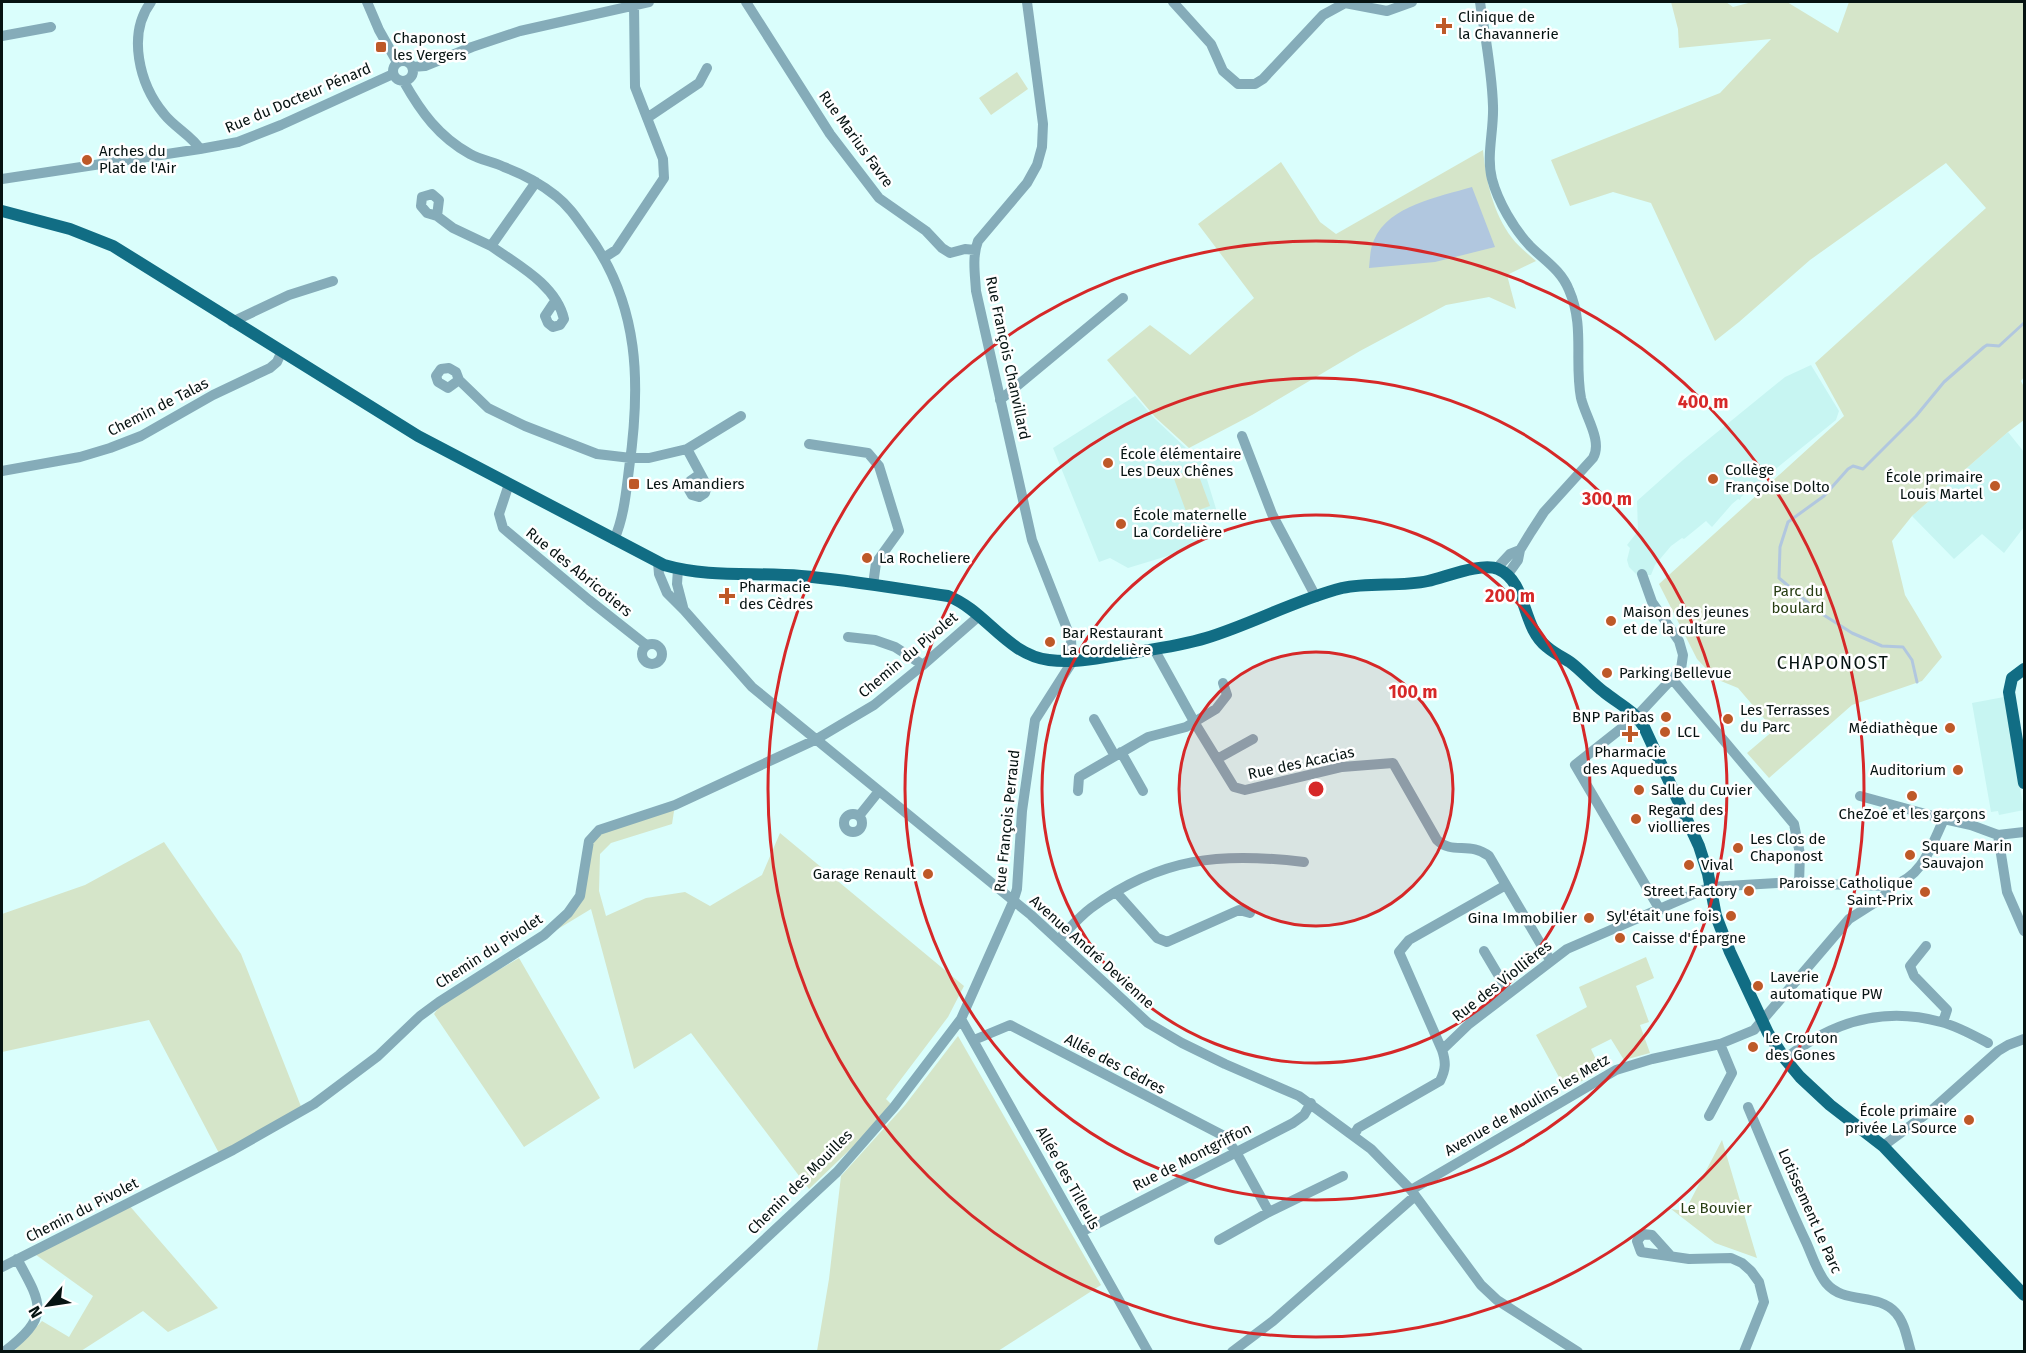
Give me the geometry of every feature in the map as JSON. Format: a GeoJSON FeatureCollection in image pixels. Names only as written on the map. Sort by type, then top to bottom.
{"type":"FeatureCollection","features":[{"type":"Feature","properties":{"kind":"main road"},"geometry":{"type":"LineString","coordinates":[[2,212],[70,229],[113,246],[281,353],[418,436],[658,562],[678,569],[714,574],[801,576],[948,596],[963,602],[1023,653],[1047,660],[1072,662],[1203,639],[1343,588],[1373,584],[1420,583],[1488,567],[1502,571],[1516,585],[1531,628],[1538,639],[1637,716],[1646,731],[1699,846],[1708,874],[1716,916],[1743,982],[1762,1021],[1785,1059],[1800,1077],[1830,1105],[1883,1146],[2025,1295]]}},
{"type":"Feature","properties":{"kind":"main road"},"geometry":{"type":"LineString","coordinates":[[2025,669],[2012,678],[2009,693],[2025,783]]}},
{"type":"Feature","properties":{"kind":"street"},"geometry":{"type":"LineString","coordinates":[[151,2],[141,19],[137,41],[150,93],[162,112],[200,149]]}},
{"type":"Feature","properties":{"kind":"street"},"geometry":{"type":"LineString","coordinates":[[367,2],[397,62]]}},
{"type":"Feature","properties":{"kind":"street"},"geometry":{"type":"LineString","coordinates":[[412,68],[425,66],[520,31],[633,3],[649,2]]}},
{"type":"Feature","properties":{"kind":"street","name":"Rue Marius Favre"},"geometry":{"type":"LineString","coordinates":[[746,2],[830,134],[879,198],[926,231],[950,253],[965,249],[975,250]]}},
{"type":"Feature","properties":{"kind":"street"},"geometry":{"type":"LineString","coordinates":[[975,250],[978,241],[994,220],[1028,183],[1037,165],[1042,147],[1043,124],[1027,2]]}},
{"type":"Feature","properties":{"kind":"street"},"geometry":{"type":"LineString","coordinates":[[1173,2],[1211,44],[1223,71],[1238,84],[1255,84],[1263,79],[1323,15],[1345,3],[1387,11],[1412,2]]}},
{"type":"Feature","properties":{"kind":"street"},"geometry":{"type":"LineString","coordinates":[[1480,2],[1493,105],[1490,165],[1492,179],[1519,233],[1560,274],[1569,290],[1580,337],[1577,370],[1581,400],[1597,447],[1593,458],[1544,512],[1520,550],[1518,560],[1502,571]]}},
{"type":"Feature","properties":{"kind":"street"},"geometry":{"type":"LineString","coordinates":[[605,257],[616,250],[664,178],[663,159],[635,87],[633,3]]}},
{"type":"Feature","properties":{"kind":"street"},"geometry":{"type":"LineString","coordinates":[[2,36],[51,27]]}},
{"type":"Feature","properties":{"kind":"street"},"geometry":{"type":"LineString","coordinates":[[397,62],[408,62],[412,68],[411,78],[404,81],[397,80],[393,74],[397,62]]}},
{"type":"Feature","properties":{"kind":"street"},"geometry":{"type":"LineString","coordinates":[[647,118],[699,83],[707,68]]}},
{"type":"Feature","properties":{"kind":"street","name":"Rue du Docteur Pénard"},"geometry":{"type":"LineString","coordinates":[[2,179],[238,142],[393,74]]}},
{"type":"Feature","properties":{"kind":"street"},"geometry":{"type":"LineString","coordinates":[[404,81],[417,106],[433,126],[452,143],[472,155],[506,167],[536,182],[558,198],[576,216],[605,257],[627,314],[635,369],[635,414],[631,458],[621,526],[614,540]]}},
{"type":"Feature","properties":{"kind":"street"},"geometry":{"type":"LineString","coordinates":[[491,246],[536,182]]}},
{"type":"Feature","properties":{"kind":"street"},"geometry":{"type":"LineString","coordinates":[[437,216],[453,228],[491,246],[527,271],[547,288],[555,301]]}},
{"type":"Feature","properties":{"kind":"street","name":"Rue François Chanvillard"},"geometry":{"type":"LineString","coordinates":[[975,250],[976,291],[1032,540],[1071,639],[1072,662]]}},
{"type":"Feature","properties":{"kind":"street"},"geometry":{"type":"LineString","coordinates":[[232,322],[289,295],[333,281]]}},
{"type":"Feature","properties":{"kind":"street"},"geometry":{"type":"LineString","coordinates":[[1000,400],[1123,298]]}},
{"type":"Feature","properties":{"kind":"street","name":"Chemin de Talas"},"geometry":{"type":"LineString","coordinates":[[2,471],[80,457],[141,436],[213,395],[270,368],[277,362],[281,353]]}},
{"type":"Feature","properties":{"kind":"street"},"geometry":{"type":"LineString","coordinates":[[459,380],[488,408],[525,426],[597,454],[649,458],[687,449],[741,416]]}},
{"type":"Feature","properties":{"kind":"street"},"geometry":{"type":"LineString","coordinates":[[1242,436],[1272,514],[1316,597]]}},
{"type":"Feature","properties":{"kind":"street"},"geometry":{"type":"LineString","coordinates":[[809,444],[868,453],[879,466],[899,531],[876,563],[873,585]]}},
{"type":"Feature","properties":{"kind":"street"},"geometry":{"type":"LineString","coordinates":[[687,449],[700,474]]}},
{"type":"Feature","properties":{"kind":"street","name":"Rue des Abricotiers"},"geometry":{"type":"LineString","coordinates":[[509,484],[499,513],[503,528],[646,645]]}},
{"type":"Feature","properties":{"kind":"street","name":"Avenue André Devienne"},"geometry":{"type":"LineString","coordinates":[[658,562],[659,574],[667,593],[752,687],[1013,902],[1026,910],[1148,1023],[1225,1064],[1286,1089],[1311,1103],[1354,1135],[1371,1149],[1413,1193],[1468,1270],[1497,1300],[1578,1352]]}},
{"type":"Feature","properties":{"kind":"street","name":"Avenue André Devienne"},"geometry":{"type":"LineString","coordinates":[[678,569],[677,584],[684,610]]}},
{"type":"Feature","properties":{"kind":"street"},"geometry":{"type":"LineString","coordinates":[[1642,574],[1652,602],[1679,641],[1683,655],[1681,669],[1637,716],[1575,765],[1660,910]]}},
{"type":"Feature","properties":{"kind":"street","name":"Chemin du Pivolet"},"geometry":{"type":"LineString","coordinates":[[2,1267],[233,1150],[314,1104],[378,1056],[420,1016],[544,935],[568,914],[580,897],[589,841],[599,830],[675,805],[815,740],[874,705],[979,615]]}},
{"type":"Feature","properties":{"kind":"street"},"geometry":{"type":"LineString","coordinates":[[848,637],[874,640],[895,646],[923,665]]}},
{"type":"Feature","properties":{"kind":"street","name":"Rue des Acacias"},"geometry":{"type":"LineString","coordinates":[[1154,649],[1234,787],[1245,790],[1342,767],[1393,763],[1442,845],[1471,847],[1489,856],[1550,960]]}},
{"type":"Feature","properties":{"kind":"street","name":"Rue François Perraud"},"geometry":{"type":"LineString","coordinates":[[962,1019],[1017,889],[1022,811],[1035,720],[1072,662]]}},
{"type":"Feature","properties":{"kind":"street"},"geometry":{"type":"LineString","coordinates":[[1673,680],[1794,824],[1800,854],[1799,883]]}},
{"type":"Feature","properties":{"kind":"street"},"geometry":{"type":"LineString","coordinates":[[1078,791],[1079,777],[1148,737],[1186,727],[1216,709],[1227,695],[1223,682]]}},
{"type":"Feature","properties":{"kind":"street"},"geometry":{"type":"LineString","coordinates":[[1094,719],[1143,791]]}},
{"type":"Feature","properties":{"kind":"street","name":"Rue des Acacias"},"geometry":{"type":"LineString","coordinates":[[1216,759],[1253,739]]}},
{"type":"Feature","properties":{"kind":"street"},"geometry":{"type":"LineString","coordinates":[[859,816],[879,792]]}},
{"type":"Feature","properties":{"kind":"street"},"geometry":{"type":"LineString","coordinates":[[1860,796],[1971,825],[1998,835],[2025,832]]}},
{"type":"Feature","properties":{"kind":"street","name":"Avenue de Moulins les Metz"},"geometry":{"type":"LineString","coordinates":[[1232,1352],[1281,1314],[1413,1193],[1616,1070],[1720,1044],[1754,1030],[1849,919],[1882,898],[1891,886],[1911,877],[1921,867],[1944,819]]}},
{"type":"Feature","properties":{"kind":"street"},"geometry":{"type":"LineString","coordinates":[[1998,835],[2004,881],[2016,915],[2025,931]]}},
{"type":"Feature","properties":{"kind":"street"},"geometry":{"type":"LineString","coordinates":[[1058,939],[1089,909],[1116,892],[1158,871],[1195,860],[1233,857],[1304,862]]}},
{"type":"Feature","properties":{"kind":"street"},"geometry":{"type":"LineString","coordinates":[[1710,887],[1799,883],[1891,886]]}},
{"type":"Feature","properties":{"kind":"street"},"geometry":{"type":"LineString","coordinates":[[1354,1135],[1358,1128],[1440,1081],[1445,1071],[1446,1062],[1442,1050],[1399,952],[1409,940],[1506,885]]}},
{"type":"Feature","properties":{"kind":"street","name":"Rue des Viollières"},"geometry":{"type":"LineString","coordinates":[[1442,1050],[1469,1024],[1567,949],[1710,887]]}},
{"type":"Feature","properties":{"kind":"street"},"geometry":{"type":"LineString","coordinates":[[1116,892],[1158,938],[1167,942],[1239,910],[1250,913]]}},
{"type":"Feature","properties":{"kind":"street"},"geometry":{"type":"LineString","coordinates":[[1926,946],[1910,966],[1914,976],[1947,1010],[1942,1022]]}},
{"type":"Feature","properties":{"kind":"street"},"geometry":{"type":"LineString","coordinates":[[1484,951],[1509,993]]}},
{"type":"Feature","properties":{"kind":"street"},"geometry":{"type":"LineString","coordinates":[[1785,1059],[1821,1034],[1872,1016],[1905,1016],[1942,1022],[1988,1043]]}},
{"type":"Feature","properties":{"kind":"street","name":"Allée des Tilleuls"},"geometry":{"type":"LineString","coordinates":[[962,1019],[1148,1352]]}},
{"type":"Feature","properties":{"kind":"street","name":"Chemin des Mouilles"},"geometry":{"type":"LineString","coordinates":[[644,1352],[837,1172],[894,1107],[962,1019]]}},
{"type":"Feature","properties":{"kind":"street","name":"Allée des Cèdres"},"geometry":{"type":"LineString","coordinates":[[974,1040],[1010,1025],[1224,1136],[1236,1152]]}},
{"type":"Feature","properties":{"kind":"street"},"geometry":{"type":"LineString","coordinates":[[1883,1146],[1933,1109],[1998,1051],[2025,1039]]}},
{"type":"Feature","properties":{"kind":"street"},"geometry":{"type":"LineString","coordinates":[[1709,1116],[1732,1073],[1720,1044]]}},
{"type":"Feature","properties":{"kind":"street","name":"Rue de Montgriffon"},"geometry":{"type":"LineString","coordinates":[[1081,1232],[1298,1120],[1311,1103]]}},
{"type":"Feature","properties":{"kind":"street","name":"Lotissement Le Parc"},"geometry":{"type":"LineString","coordinates":[[1748,1107],[1798,1226],[1825,1282],[1833,1290],[1845,1295],[1877,1301],[1897,1313],[1911,1352]]}},
{"type":"Feature","properties":{"kind":"street"},"geometry":{"type":"LineString","coordinates":[[1236,1152],[1269,1212]]}},
{"type":"Feature","properties":{"kind":"street"},"geometry":{"type":"LineString","coordinates":[[1219,1240],[1342,1176]]}},
{"type":"Feature","properties":{"kind":"street"},"geometry":{"type":"LineString","coordinates":[[1670,1255],[1709,1260],[1731,1258],[1742,1263],[1759,1282],[1764,1302],[1744,1352]]}},
{"type":"Feature","properties":{"kind":"street"},"geometry":{"type":"LineString","coordinates":[[4,1352],[25,1335],[38,1309],[37,1295],[17,1259]]}},
{"type":"Feature","properties":{"kind":"shaded area"},"geometry":{"type":"Polygon","coordinates":[[[1472,187],[1495,247],[1435,262],[1369,268],[1374,240],[1391,218],[1416,204],[1472,187]]]}},
{"type":"Feature","properties":{"kind":"shaded area","name":"Collège Françoise Dolto"},"geometry":{"type":"Polygon","coordinates":[[[1811,365],[1839,411],[1836,420],[1740,500],[1732,504],[1712,527],[1706,521],[1684,539],[1682,538],[1671,546],[1655,565],[1651,575],[1637,575],[1629,567],[1627,560],[1630,548],[1627,545],[1638,531],[1637,501],[1683,460],[1785,377],[1811,365]]]}},
{"type":"Feature","properties":{"kind":"shaded area"},"geometry":{"type":"Polygon","coordinates":[[[1135,396],[1154,418],[1202,463],[1217,512],[1195,520],[1204,541],[1174,554],[1128,568],[1110,558],[1099,562],[1053,448],[1135,396]]]}},
{"type":"Feature","properties":{"kind":"shaded area"},"geometry":{"type":"Polygon","coordinates":[[[2008,432],[2024,452],[2024,527],[2004,553],[1982,534],[1954,559],[1912,516],[2008,432]]]}},
{"type":"Feature","properties":{"kind":"shaded area"},"geometry":{"type":"Polygon","coordinates":[[[2004,697],[2024,810],[1999,815],[1998,811],[1991,812],[1972,703],[2004,697]]]}},
{"type":"Feature","properties":{"kind":"green space","name":"Parc du boulard"},"geometry":{"type":"Polygon","coordinates":[[[1671,2],[1726,2],[1733,7],[1752,2],[1787,2],[1838,33],[1849,2],[2024,2],[2024,377],[2021,381],[2024,387],[2024,420],[1912,516],[1892,541],[1905,595],[1942,657],[1922,681],[1852,705],[1769,778],[1747,753],[1774,730],[1738,688],[1716,679],[1697,659],[1659,584],[1844,416],[1815,363],[1986,208],[1946,163],[1810,260],[1715,341],[1651,203],[1613,192],[1570,206],[1551,160],[1720,93],[1771,39],[1679,48],[1678,29],[1671,2]]]}},
{"type":"Feature","properties":{"kind":"green space"},"geometry":{"type":"Polygon","coordinates":[[[1017,72],[1028,89],[991,115],[979,98],[1017,72]]]}},
{"type":"Feature","properties":{"kind":"green space"},"geometry":{"type":"Polygon","coordinates":[[[1483,150],[1488,185],[1500,218],[1515,241],[1536,261],[1507,275],[1516,309],[1489,297],[1446,305],[1189,448],[1155,417],[1107,360],[1150,325],[1190,355],[1254,298],[1198,224],[1281,162],[1320,222],[1336,234],[1483,150]]]}},
{"type":"Feature","properties":{"kind":"green space"},"geometry":{"type":"Polygon","coordinates":[[[1196,468],[1210,506],[1187,514],[1173,476],[1196,468]]]}},
{"type":"Feature","properties":{"kind":"green space"},"geometry":{"type":"Polygon","coordinates":[[[675,805],[672,824],[611,843],[600,854],[599,891],[606,916],[646,898],[685,892],[710,906],[762,875],[780,833],[964,986],[948,1017],[886,1099],[894,1107],[809,1189],[691,1033],[634,1069],[591,909],[553,932],[580,896],[589,841],[599,830],[675,805]]]}},
{"type":"Feature","properties":{"kind":"green space"},"geometry":{"type":"Polygon","coordinates":[[[164,842],[241,954],[302,1109],[221,1157],[149,1020],[2,1052],[2,914],[85,885],[164,842]]]}},
{"type":"Feature","properties":{"kind":"green space"},"geometry":{"type":"Polygon","coordinates":[[[1646,957],[1654,978],[1636,986],[1649,1022],[1640,1025],[1650,1053],[1624,1060],[1611,1039],[1591,1049],[1601,1070],[1566,1090],[1536,1035],[1587,1007],[1579,987],[1646,957]]]}},
{"type":"Feature","properties":{"kind":"green space"},"geometry":{"type":"Polygon","coordinates":[[[519,958],[600,1098],[524,1147],[434,1014],[441,1004],[519,958]]]}},
{"type":"Feature","properties":{"kind":"green space"},"geometry":{"type":"Polygon","coordinates":[[[958,1036],[1101,1285],[998,1351],[817,1351],[829,1279],[841,1176],[905,1105],[958,1036]]]}},
{"type":"Feature","properties":{"kind":"green space","name":"Le Bouvier"},"geometry":{"type":"Polygon","coordinates":[[[1722,1140],[1757,1258],[1715,1243],[1671,1209],[1685,1211],[1722,1140]]]}},
{"type":"Feature","properties":{"kind":"green space"},"geometry":{"type":"Polygon","coordinates":[[[128,1204],[218,1308],[168,1332],[143,1311],[81,1351],[13,1352],[42,1321],[69,1337],[93,1296],[32,1252],[128,1204]]]}},
{"type":"Feature","properties":{"kind":"waterway"},"geometry":{"type":"LineString","coordinates":[[1917,682],[1912,660],[1903,647],[1882,646],[1852,633],[1819,612],[1779,578],[1780,547],[1788,522],[1824,496],[1848,469],[1853,466],[1863,469],[1916,416],[1944,382],[1984,347],[1999,346],[2024,323]]}},
{"type":"Feature","properties":{"kind":"place","name":"Clinique de la Chavannerie"},"geometry":{"type":"Point","coordinates":[1444,26]}},
{"type":"Feature","properties":{"kind":"place","name":"Chaponost les Vergers"},"geometry":{"type":"Point","coordinates":[381,47]}},
{"type":"Feature","properties":{"kind":"place","name":"Arches du Plat de l'Air"},"geometry":{"type":"Point","coordinates":[87,160]}},
{"type":"Feature","properties":{"kind":"place","name":"École élémentaire Les Deux Chênes"},"geometry":{"type":"Point","coordinates":[1108,463]}},
{"type":"Feature","properties":{"kind":"place","name":"Collège Françoise Dolto"},"geometry":{"type":"Point","coordinates":[1713,479]}},
{"type":"Feature","properties":{"kind":"place","name":"Les Amandiers"},"geometry":{"type":"Point","coordinates":[634,484]}},
{"type":"Feature","properties":{"kind":"place","name":"École primaire Louis Martel"},"geometry":{"type":"Point","coordinates":[1995,486]}},
{"type":"Feature","properties":{"kind":"place","name":"École maternelle La Cordelière"},"geometry":{"type":"Point","coordinates":[1121,524]}},
{"type":"Feature","properties":{"kind":"place","name":"La Rocheliere"},"geometry":{"type":"Point","coordinates":[867,558]}},
{"type":"Feature","properties":{"kind":"place","name":"Pharmacie des Cèdres"},"geometry":{"type":"Point","coordinates":[727,596]}},
{"type":"Feature","properties":{"kind":"place","name":"Maison des jeunes et de la culture"},"geometry":{"type":"Point","coordinates":[1611,621]}},
{"type":"Feature","properties":{"kind":"place","name":"Bar Restaurant La Cordelière"},"geometry":{"type":"Point","coordinates":[1050,642]}},
{"type":"Feature","properties":{"kind":"place","name":"Parking Bellevue"},"geometry":{"type":"Point","coordinates":[1607,673]}},
{"type":"Feature","properties":{"kind":"place","name":"BNP Paribas"},"geometry":{"type":"Point","coordinates":[1666,717]}},
{"type":"Feature","properties":{"kind":"place","name":"Les Terrasses du Parc"},"geometry":{"type":"Point","coordinates":[1728,719]}},
{"type":"Feature","properties":{"kind":"place","name":"Médiathèque"},"geometry":{"type":"Point","coordinates":[1950,728]}},
{"type":"Feature","properties":{"kind":"place","name":"LCL"},"geometry":{"type":"Point","coordinates":[1665,732]}},
{"type":"Feature","properties":{"kind":"place","name":"Pharmacie des Aqueducs"},"geometry":{"type":"Point","coordinates":[1630,734]}},
{"type":"Feature","properties":{"kind":"place","name":"Auditorium"},"geometry":{"type":"Point","coordinates":[1958,770]}},
{"type":"Feature","properties":{"kind":"place","name":"Salle du Cuvier"},"geometry":{"type":"Point","coordinates":[1639,790]}},
{"type":"Feature","properties":{"kind":"place","name":"CheZoé et les garçons"},"geometry":{"type":"Point","coordinates":[1912,796]}},
{"type":"Feature","properties":{"kind":"place","name":"Regard des viollieres"},"geometry":{"type":"Point","coordinates":[1636,819]}},
{"type":"Feature","properties":{"kind":"place","name":"Les Clos de Chaponost"},"geometry":{"type":"Point","coordinates":[1738,848]}},
{"type":"Feature","properties":{"kind":"place","name":"Square Marin Sauvajon"},"geometry":{"type":"Point","coordinates":[1910,855]}},
{"type":"Feature","properties":{"kind":"place","name":"Vival"},"geometry":{"type":"Point","coordinates":[1689,865]}},
{"type":"Feature","properties":{"kind":"place","name":"Garage Renault"},"geometry":{"type":"Point","coordinates":[928,874]}},
{"type":"Feature","properties":{"kind":"place","name":"Street Factory"},"geometry":{"type":"Point","coordinates":[1749,891]}},
{"type":"Feature","properties":{"kind":"place","name":"Paroisse Catholique Saint-Prix"},"geometry":{"type":"Point","coordinates":[1925,892]}},
{"type":"Feature","properties":{"kind":"place","name":"Syl'était une fois"},"geometry":{"type":"Point","coordinates":[1731,916]}},
{"type":"Feature","properties":{"kind":"place","name":"Gina Immobilier"},"geometry":{"type":"Point","coordinates":[1589,918]}},
{"type":"Feature","properties":{"kind":"place","name":"Caisse d'Épargne"},"geometry":{"type":"Point","coordinates":[1620,938]}},
{"type":"Feature","properties":{"kind":"place","name":"Laverie automatique PW"},"geometry":{"type":"Point","coordinates":[1758,986]}},
{"type":"Feature","properties":{"kind":"place","name":"Le Crouton des Gones"},"geometry":{"type":"Point","coordinates":[1753,1047]}},
{"type":"Feature","properties":{"kind":"place","name":"École primaire privée La Source"},"geometry":{"type":"Point","coordinates":[1969,1120]}},
{"type":"Feature","properties":{"kind":"district","name":"CHAPONOST"},"geometry":{"type":"Point","coordinates":[1833,663]}}]}
